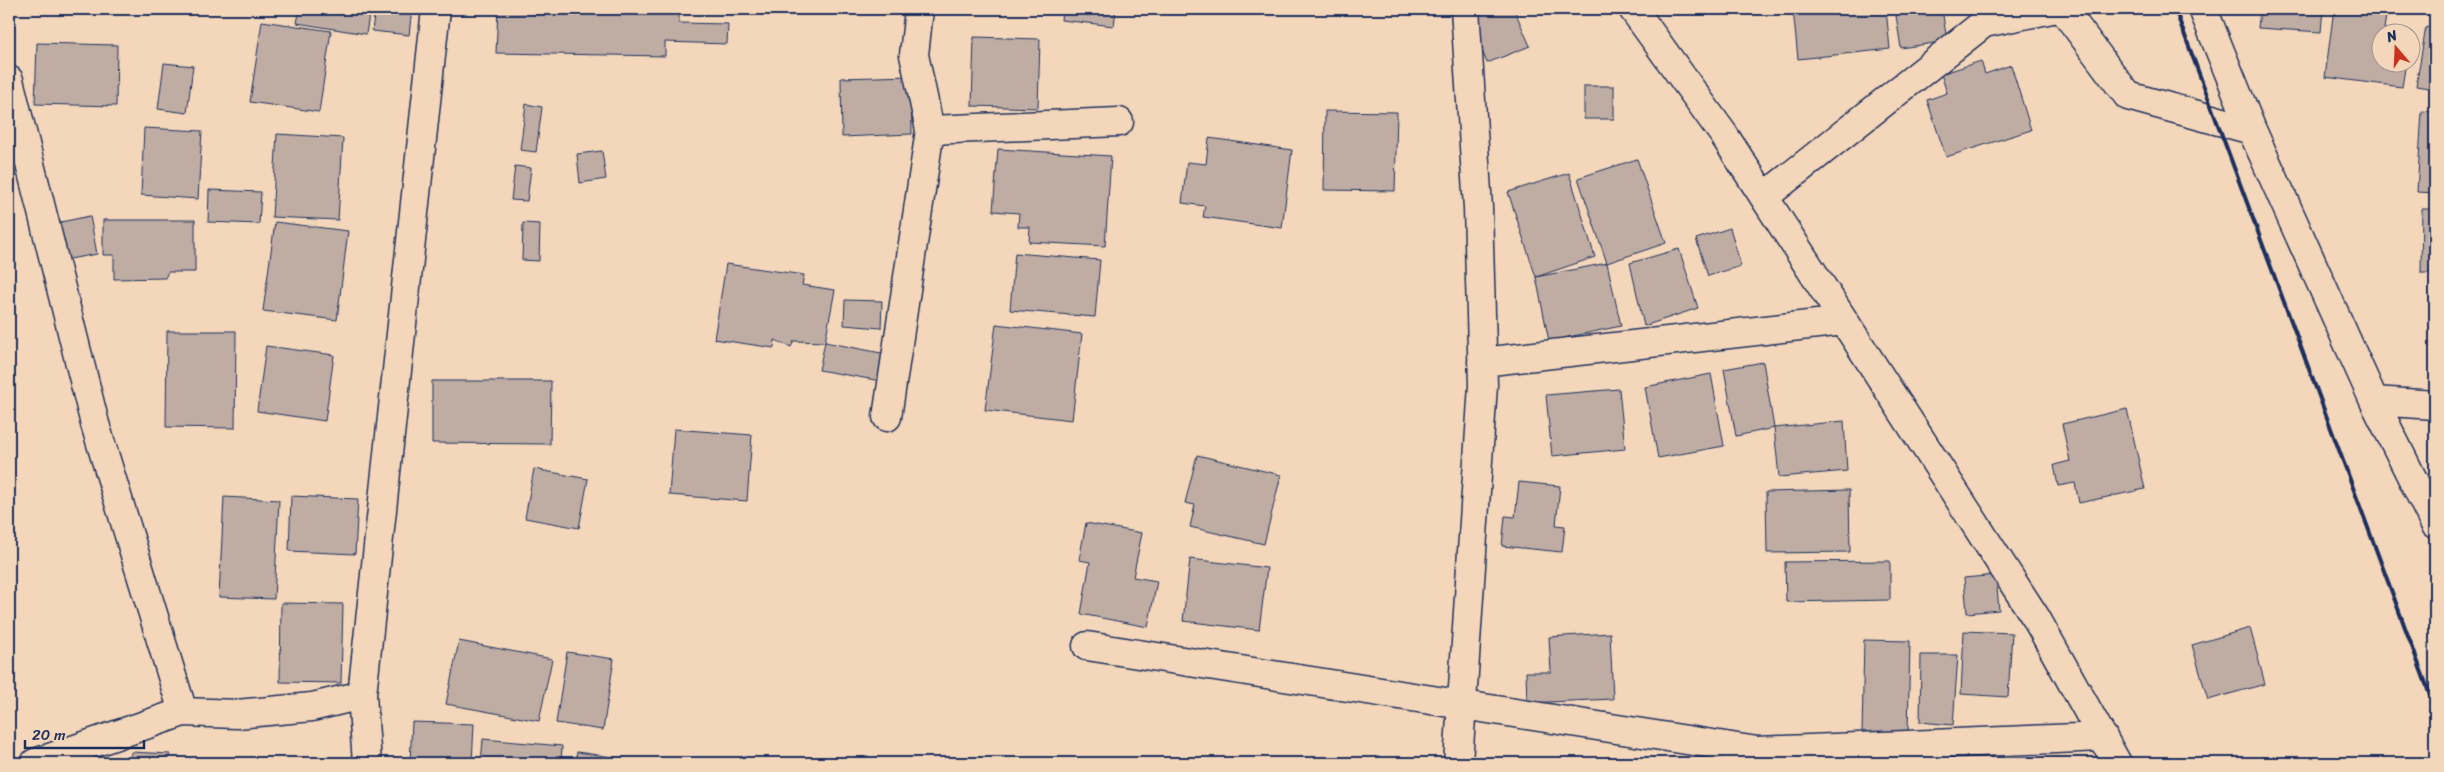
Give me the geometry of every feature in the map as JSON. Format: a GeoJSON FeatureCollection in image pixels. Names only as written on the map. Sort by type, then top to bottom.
{"type":"FeatureCollection","features":[{"type":"Feature","properties":{"kind":"street"},"geometry":{"type":"LineString","coordinates":[[367,763],[362,694],[436,9]]}},
{"type":"Feature","properties":{"kind":"street"},"geometry":{"type":"LineString","coordinates":[[887,417],[930,130],[914,55],[919,9]]}},
{"type":"Feature","properties":{"kind":"street"},"geometry":{"type":"LineString","coordinates":[[1458,763],[1463,705],[1482,362],[1478,208],[1465,9]]}},
{"type":"Feature","properties":{"kind":"street"},"geometry":{"type":"LineString","coordinates":[[1633,9],[1724,135],[2036,618],[2118,763]]}},
{"type":"Feature","properties":{"kind":"street"},"geometry":{"type":"LineString","coordinates":[[1764,197],[1984,23],[2052,9]]}},
{"type":"Feature","properties":{"kind":"street"},"geometry":{"type":"LineString","coordinates":[[2063,9],[2128,96],[2252,130]]}},
{"type":"Feature","properties":{"kind":"street"},"geometry":{"type":"LineString","coordinates":[[2203,9],[2252,130],[2374,401],[2435,524]]}},
{"type":"Feature","properties":{"kind":"street"},"geometry":{"type":"LineString","coordinates":[[9,80],[95,424],[183,712]]}},
{"type":"Feature","properties":{"kind":"street"},"geometry":{"type":"LineString","coordinates":[[930,130],[1119,122]]}},
{"type":"Feature","properties":{"kind":"street"},"geometry":{"type":"LineString","coordinates":[[1482,362],[1844,321]]}},
{"type":"Feature","properties":{"kind":"street"},"geometry":{"type":"LineString","coordinates":[[2374,401],[2435,406]]}},
{"type":"Feature","properties":{"kind":"street"},"geometry":{"type":"LineString","coordinates":[[1087,646],[1757,751],[2103,737]]}},
{"type":"Feature","properties":{"kind":"street"},"geometry":{"type":"LineString","coordinates":[[35,763],[183,712],[237,714],[312,707],[362,694]]}},
{"type":"Feature","properties":{"kind":"building"},"geometry":{"type":"Polygon","coordinates":[[[300,9],[370,9],[366,34],[297,23],[300,9]]]}},
{"type":"Feature","properties":{"kind":"building"},"geometry":{"type":"Polygon","coordinates":[[[375,9],[412,9],[409,35],[372,31],[375,9]]]}},
{"type":"Feature","properties":{"kind":"building"},"geometry":{"type":"Polygon","coordinates":[[[498,9],[679,9],[679,23],[728,24],[727,44],[665,42],[665,56],[496,53],[498,9]]]}},
{"type":"Feature","properties":{"kind":"building"},"geometry":{"type":"Polygon","coordinates":[[[1062,9],[1116,9],[1114,26],[1061,20],[1062,9]]]}},
{"type":"Feature","properties":{"kind":"building"},"geometry":{"type":"Polygon","coordinates":[[[1492,9],[1514,9],[1530,46],[1487,63],[1469,18],[1492,9]]]}},
{"type":"Feature","properties":{"kind":"building"},"geometry":{"type":"Polygon","coordinates":[[[1793,9],[1886,9],[1890,49],[1798,59],[1793,9]]]}},
{"type":"Feature","properties":{"kind":"building"},"geometry":{"type":"Polygon","coordinates":[[[1895,9],[1942,9],[1947,41],[1901,48],[1895,9]]]}},
{"type":"Feature","properties":{"kind":"building"},"geometry":{"type":"Polygon","coordinates":[[[2260,9],[2323,9],[2321,32],[2258,28],[2260,9]]]}},
{"type":"Feature","properties":{"kind":"building"},"geometry":{"type":"Polygon","coordinates":[[[2334,9],[2386,16],[2385,22],[2372,22],[2372,72],[2404,72],[2402,87],[2325,77],[2334,9]]]}},
{"type":"Feature","properties":{"kind":"building"},"geometry":{"type":"Polygon","coordinates":[[[262,21],[331,31],[319,112],[250,102],[262,21]]]}},
{"type":"Feature","properties":{"kind":"building"},"geometry":{"type":"Polygon","coordinates":[[[2426,27],[2435,29],[2435,89],[2416,86],[2418,72],[2422,72],[2422,51],[2426,27]]]}},
{"type":"Feature","properties":{"kind":"building"},"geometry":{"type":"Polygon","coordinates":[[[974,37],[1040,39],[1038,108],[972,106],[974,37]]]}},
{"type":"Feature","properties":{"kind":"building"},"geometry":{"type":"Polygon","coordinates":[[[37,43],[117,45],[116,106],[35,104],[37,43]]]}},
{"type":"Feature","properties":{"kind":"building"},"geometry":{"type":"Polygon","coordinates":[[[1981,61],[1985,74],[2011,65],[2031,130],[1946,157],[1927,100],[1947,93],[1941,74],[1981,61]]]}},
{"type":"Feature","properties":{"kind":"building"},"geometry":{"type":"Polygon","coordinates":[[[164,63],[193,66],[187,113],[158,109],[164,63]]]}},
{"type":"Feature","properties":{"kind":"building"},"geometry":{"type":"Polygon","coordinates":[[[911,76],[912,134],[842,137],[841,78],[911,76]]]}},
{"type":"Feature","properties":{"kind":"building"},"geometry":{"type":"Polygon","coordinates":[[[1584,86],[1614,86],[1614,119],[1584,119],[1584,86]]]}},
{"type":"Feature","properties":{"kind":"building"},"geometry":{"type":"Polygon","coordinates":[[[526,104],[542,107],[536,152],[520,150],[526,104]]]}},
{"type":"Feature","properties":{"kind":"building"},"geometry":{"type":"Polygon","coordinates":[[[1325,111],[1397,112],[1395,191],[1324,190],[1325,111]]]}},
{"type":"Feature","properties":{"kind":"building"},"geometry":{"type":"Polygon","coordinates":[[[2422,111],[2435,112],[2435,193],[2417,192],[2422,111]]]}},
{"type":"Feature","properties":{"kind":"building"},"geometry":{"type":"Polygon","coordinates":[[[144,128],[202,131],[198,199],[141,195],[144,128]]]}},
{"type":"Feature","properties":{"kind":"building"},"geometry":{"type":"Polygon","coordinates":[[[277,134],[343,138],[338,220],[272,217],[277,134]]]}},
{"type":"Feature","properties":{"kind":"building"},"geometry":{"type":"Polygon","coordinates":[[[1209,138],[1292,150],[1282,228],[1203,217],[1205,206],[1182,203],[1187,162],[1206,164],[1209,138]]]}},
{"type":"Feature","properties":{"kind":"building"},"geometry":{"type":"Polygon","coordinates":[[[998,149],[1111,156],[1105,246],[1029,242],[1030,227],[1018,227],[1019,213],[993,211],[998,149]]]}},
{"type":"Feature","properties":{"kind":"building"},"geometry":{"type":"Polygon","coordinates":[[[602,151],[606,179],[580,183],[577,154],[602,151]]]}},
{"type":"Feature","properties":{"kind":"building"},"geometry":{"type":"Polygon","coordinates":[[[1637,159],[1666,243],[1607,263],[1578,178],[1637,159]]]}},
{"type":"Feature","properties":{"kind":"building"},"geometry":{"type":"Polygon","coordinates":[[[515,166],[531,168],[527,201],[511,200],[515,166]]]}},
{"type":"Feature","properties":{"kind":"building"},"geometry":{"type":"Polygon","coordinates":[[[1569,173],[1595,257],[1536,277],[1508,192],[1569,173]]]}},
{"type":"Feature","properties":{"kind":"building"},"geometry":{"type":"Polygon","coordinates":[[[209,190],[261,192],[259,224],[208,222],[209,190]]]}},
{"type":"Feature","properties":{"kind":"building"},"geometry":{"type":"Polygon","coordinates":[[[2422,209],[2435,209],[2435,273],[2421,273],[2422,209]]]}},
{"type":"Feature","properties":{"kind":"building"},"geometry":{"type":"Polygon","coordinates":[[[90,216],[97,254],[64,260],[56,223],[90,216]]]}},
{"type":"Feature","properties":{"kind":"building"},"geometry":{"type":"Polygon","coordinates":[[[103,220],[195,220],[195,272],[168,272],[165,278],[114,279],[114,255],[103,255],[103,220]]]}},
{"type":"Feature","properties":{"kind":"building"},"geometry":{"type":"Polygon","coordinates":[[[275,222],[348,231],[337,320],[263,311],[275,222]]]}},
{"type":"Feature","properties":{"kind":"building"},"geometry":{"type":"Polygon","coordinates":[[[523,223],[540,224],[539,261],[522,260],[523,223]]]}},
{"type":"Feature","properties":{"kind":"building"},"geometry":{"type":"Polygon","coordinates":[[[1730,228],[1741,266],[1708,276],[1696,239],[1730,228]]]}},
{"type":"Feature","properties":{"kind":"building"},"geometry":{"type":"Polygon","coordinates":[[[1679,249],[1698,308],[1644,326],[1630,263],[1679,249]]]}},
{"type":"Feature","properties":{"kind":"building"},"geometry":{"type":"Polygon","coordinates":[[[1015,253],[1100,260],[1095,317],[1010,310],[1015,253]]]}},
{"type":"Feature","properties":{"kind":"building"},"geometry":{"type":"Polygon","coordinates":[[[1607,263],[1621,326],[1549,341],[1536,277],[1607,263]]]}},
{"type":"Feature","properties":{"kind":"building"},"geometry":{"type":"Polygon","coordinates":[[[726,264],[804,275],[802,285],[835,290],[825,342],[794,341],[791,347],[775,340],[774,348],[714,339],[726,264]]]}},
{"type":"Feature","properties":{"kind":"building"},"geometry":{"type":"Polygon","coordinates":[[[845,300],[882,301],[881,328],[844,325],[845,300]]]}},
{"type":"Feature","properties":{"kind":"building"},"geometry":{"type":"Polygon","coordinates":[[[996,324],[1082,334],[1072,420],[985,410],[996,324]]]}},
{"type":"Feature","properties":{"kind":"building"},"geometry":{"type":"Polygon","coordinates":[[[167,331],[236,331],[235,428],[166,427],[167,331]]]}},
{"type":"Feature","properties":{"kind":"building"},"geometry":{"type":"Polygon","coordinates":[[[825,342],[886,354],[881,381],[819,370],[825,342]]]}},
{"type":"Feature","properties":{"kind":"building"},"geometry":{"type":"Polygon","coordinates":[[[266,346],[334,355],[325,421],[257,411],[266,346]]]}},
{"type":"Feature","properties":{"kind":"building"},"geometry":{"type":"Polygon","coordinates":[[[1763,362],[1774,428],[1736,436],[1724,369],[1763,362]]]}},
{"type":"Feature","properties":{"kind":"building"},"geometry":{"type":"Polygon","coordinates":[[[1711,374],[1724,446],[1658,458],[1645,387],[1711,374]]]}},
{"type":"Feature","properties":{"kind":"building"},"geometry":{"type":"Polygon","coordinates":[[[432,381],[551,381],[550,444],[432,443],[432,381]]]}},
{"type":"Feature","properties":{"kind":"building"},"geometry":{"type":"Polygon","coordinates":[[[1619,389],[1625,449],[1552,456],[1546,395],[1619,389]]]}},
{"type":"Feature","properties":{"kind":"building"},"geometry":{"type":"Polygon","coordinates":[[[2127,409],[2145,489],[2079,503],[2075,483],[2058,486],[2054,465],[2070,461],[2062,424],[2127,409]]]}},
{"type":"Feature","properties":{"kind":"building"},"geometry":{"type":"Polygon","coordinates":[[[1844,421],[1847,471],[1779,477],[1774,428],[1844,421]]]}},
{"type":"Feature","properties":{"kind":"building"},"geometry":{"type":"Polygon","coordinates":[[[674,429],[752,435],[747,501],[669,495],[674,429]]]}},
{"type":"Feature","properties":{"kind":"building"},"geometry":{"type":"Polygon","coordinates":[[[1197,455],[1281,475],[1264,544],[1190,527],[1195,505],[1185,503],[1197,455]]]}},
{"type":"Feature","properties":{"kind":"building"},"geometry":{"type":"Polygon","coordinates":[[[534,469],[588,479],[579,528],[525,518],[534,469]]]}},
{"type":"Feature","properties":{"kind":"building"},"geometry":{"type":"Polygon","coordinates":[[[1519,482],[1560,486],[1556,525],[1565,526],[1562,552],[1502,546],[1505,516],[1515,517],[1519,482]]]}},
{"type":"Feature","properties":{"kind":"building"},"geometry":{"type":"Polygon","coordinates":[[[1849,490],[1850,552],[1767,553],[1766,492],[1849,490]]]}},
{"type":"Feature","properties":{"kind":"building"},"geometry":{"type":"Polygon","coordinates":[[[291,496],[358,499],[355,554],[289,551],[291,496]]]}},
{"type":"Feature","properties":{"kind":"building"},"geometry":{"type":"Polygon","coordinates":[[[224,497],[279,500],[274,599],[219,597],[224,497]]]}},
{"type":"Feature","properties":{"kind":"building"},"geometry":{"type":"Polygon","coordinates":[[[1086,523],[1142,533],[1133,577],[1157,581],[1148,627],[1081,614],[1090,562],[1079,560],[1086,523]]]}},
{"type":"Feature","properties":{"kind":"building"},"geometry":{"type":"Polygon","coordinates":[[[1190,559],[1267,568],[1259,630],[1183,621],[1190,559]]]}},
{"type":"Feature","properties":{"kind":"building"},"geometry":{"type":"Polygon","coordinates":[[[1890,561],[1890,600],[1786,602],[1785,562],[1890,561]]]}},
{"type":"Feature","properties":{"kind":"building"},"geometry":{"type":"Polygon","coordinates":[[[1996,575],[1999,610],[1967,613],[1964,578],[1996,575]]]}},
{"type":"Feature","properties":{"kind":"building"},"geometry":{"type":"Polygon","coordinates":[[[281,603],[343,604],[341,683],[280,682],[281,603]]]}},
{"type":"Feature","properties":{"kind":"building"},"geometry":{"type":"Polygon","coordinates":[[[2250,628],[2265,684],[2208,700],[2192,645],[2250,628]]]}},
{"type":"Feature","properties":{"kind":"building"},"geometry":{"type":"Polygon","coordinates":[[[1964,631],[2012,633],[2008,697],[1961,694],[1964,631]]]}},
{"type":"Feature","properties":{"kind":"building"},"geometry":{"type":"Polygon","coordinates":[[[1610,633],[1613,699],[1527,703],[1526,672],[1551,672],[1549,637],[1610,633]]]}},
{"type":"Feature","properties":{"kind":"building"},"geometry":{"type":"Polygon","coordinates":[[[1864,640],[1910,641],[1908,734],[1862,733],[1864,640]]]}},
{"type":"Feature","properties":{"kind":"building"},"geometry":{"type":"Polygon","coordinates":[[[459,641],[552,659],[539,721],[446,704],[459,641]]]}},
{"type":"Feature","properties":{"kind":"building"},"geometry":{"type":"Polygon","coordinates":[[[567,652],[614,659],[603,730],[556,723],[567,652]]]}},
{"type":"Feature","properties":{"kind":"building"},"geometry":{"type":"Polygon","coordinates":[[[1921,655],[1958,655],[1953,725],[1920,722],[1921,655]]]}},
{"type":"Feature","properties":{"kind":"building"},"geometry":{"type":"Polygon","coordinates":[[[412,722],[474,724],[472,763],[410,763],[412,722]]]}},
{"type":"Feature","properties":{"kind":"building"},"geometry":{"type":"Polygon","coordinates":[[[483,739],[562,746],[561,763],[481,763],[483,739]]]}},
{"type":"Feature","properties":{"kind":"building"},"geometry":{"type":"Polygon","coordinates":[[[131,752],[170,754],[169,763],[130,763],[131,752]]]}},
{"type":"Feature","properties":{"kind":"building"},"geometry":{"type":"Polygon","coordinates":[[[577,752],[647,762],[647,763],[575,763],[577,752]]]}},
{"type":"Feature","properties":{"kind":"railway"},"geometry":{"type":"LineString","coordinates":[[2175,9],[2435,708]]}}]}
